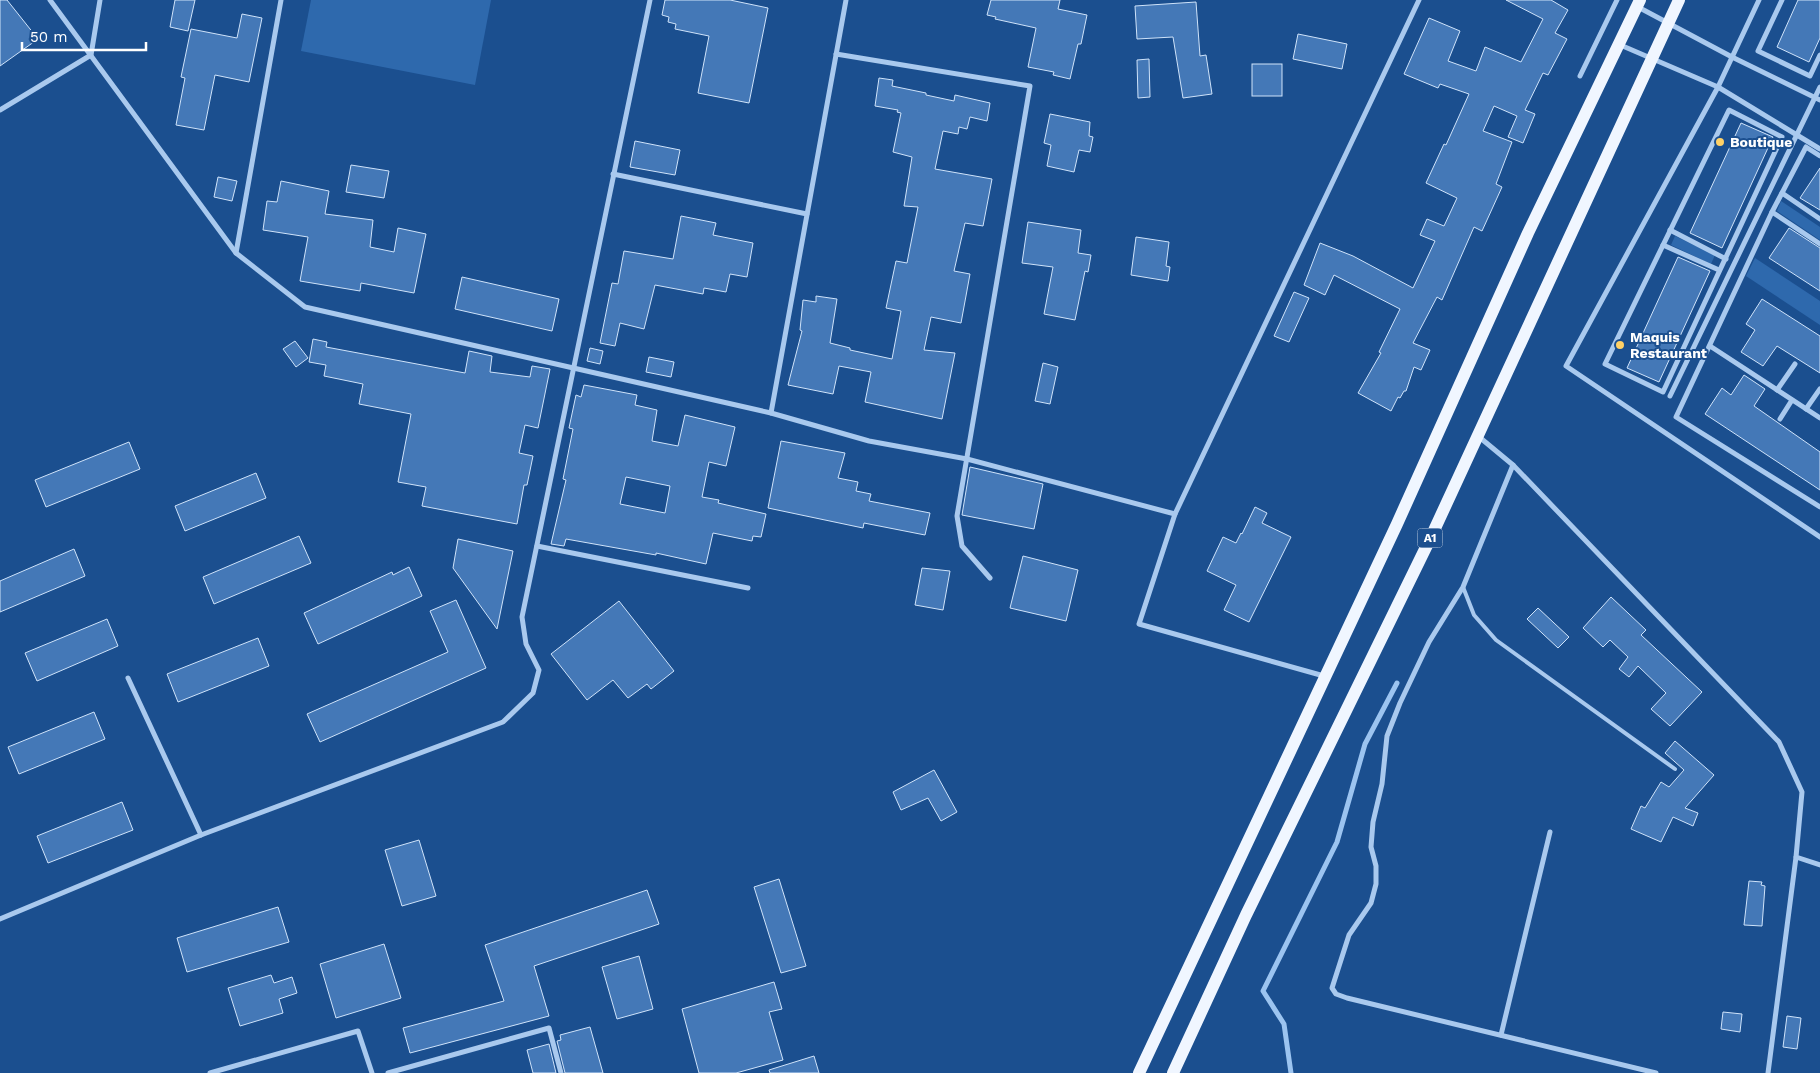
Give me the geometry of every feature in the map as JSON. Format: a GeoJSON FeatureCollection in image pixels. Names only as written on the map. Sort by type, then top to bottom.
{"type":"FeatureCollection","features":[{"type":"Feature","properties":{"kind":"main road","name":"A1"},"geometry":{"type":"LineString","coordinates":[[1173,1073],[1246,915],[1431,537],[1679,0]]}},
{"type":"Feature","properties":{"kind":"main road","name":"A1"},"geometry":{"type":"LineString","coordinates":[[1139,1073],[1397,524],[1528,233],[1638,3]]}},
{"type":"Feature","properties":{"kind":"street"},"geometry":{"type":"LineString","coordinates":[[50,0],[236,253],[305,307],[771,413],[869,441],[968,459],[1175,514]]}},
{"type":"Feature","properties":{"kind":"street"},"geometry":{"type":"LineString","coordinates":[[0,110],[91,55],[100,0]]}},
{"type":"Feature","properties":{"kind":"street"},"geometry":{"type":"LineString","coordinates":[[236,253],[281,0]]}},
{"type":"Feature","properties":{"kind":"street"},"geometry":{"type":"LineString","coordinates":[[0,919],[201,835],[503,722],[533,693],[539,670],[526,644],[522,617],[650,0]]}},
{"type":"Feature","properties":{"kind":"street"},"geometry":{"type":"LineString","coordinates":[[771,413],[846,0]]}},
{"type":"Feature","properties":{"kind":"street"},"geometry":{"type":"LineString","coordinates":[[1324,677],[1139,624],[1175,514],[1419,0]]}},
{"type":"Feature","properties":{"kind":"street"},"geometry":{"type":"LineString","coordinates":[[1580,76],[1617,0]]}},
{"type":"Feature","properties":{"kind":"street"},"geometry":{"type":"LineString","coordinates":[[1759,0],[1718,87],[1566,366],[1820,537]]}},
{"type":"Feature","properties":{"kind":"street"},"geometry":{"type":"LineString","coordinates":[[1782,0],[1758,51],[1810,76],[1820,56]]}},
{"type":"Feature","properties":{"kind":"street"},"geometry":{"type":"LineString","coordinates":[[1638,3],[1732,57],[1818,99]]}},
{"type":"Feature","properties":{"kind":"street"},"geometry":{"type":"LineString","coordinates":[[1618,43],[1718,87],[1820,150]]}},
{"type":"Feature","properties":{"kind":"street"},"geometry":{"type":"LineString","coordinates":[[836,54],[1030,86],[957,516],[962,546],[990,578]]}},
{"type":"Feature","properties":{"kind":"street"},"geometry":{"type":"LineString","coordinates":[[1670,396],[1795,135],[1818,99],[1820,87]]}},
{"type":"Feature","properties":{"kind":"street"},"geometry":{"type":"LineString","coordinates":[[1729,110],[1782,137],[1663,392],[1605,364],[1664,245],[1729,110]]}},
{"type":"Feature","properties":{"kind":"street"},"geometry":{"type":"LineString","coordinates":[[1820,156],[1806,147],[1772,212],[1676,417],[1820,507]]}},
{"type":"Feature","properties":{"kind":"street"},"geometry":{"type":"LineString","coordinates":[[614,174],[807,214]]}},
{"type":"Feature","properties":{"kind":"street"},"geometry":{"type":"LineString","coordinates":[[1782,193],[1820,219]]}},
{"type":"Feature","properties":{"kind":"street"},"geometry":{"type":"LineString","coordinates":[[1772,212],[1820,244]]}},
{"type":"Feature","properties":{"kind":"street"},"geometry":{"type":"LineString","coordinates":[[1670,230],[1726,259]]}},
{"type":"Feature","properties":{"kind":"street"},"geometry":{"type":"LineString","coordinates":[[1664,245],[1719,270]]}},
{"type":"Feature","properties":{"kind":"street"},"geometry":{"type":"LineString","coordinates":[[1710,346],[1820,418]]}},
{"type":"Feature","properties":{"kind":"street"},"geometry":{"type":"LineString","coordinates":[[1778,390],[1795,364]]}},
{"type":"Feature","properties":{"kind":"street"},"geometry":{"type":"LineString","coordinates":[[1806,409],[1820,389]]}},
{"type":"Feature","properties":{"kind":"street"},"geometry":{"type":"LineString","coordinates":[[1780,419],[1792,400]]}},
{"type":"Feature","properties":{"kind":"street"},"geometry":{"type":"LineString","coordinates":[[1477,436],[1513,465],[1780,742],[1802,792],[1796,858],[1768,1073]]}},
{"type":"Feature","properties":{"kind":"street"},"geometry":{"type":"LineString","coordinates":[[1513,465],[1463,587],[1429,642],[1400,703],[1387,736],[1382,784],[1373,822],[1371,847],[1376,866],[1376,884],[1371,903],[1349,935],[1332,988],[1336,994],[1347,998],[1656,1073]]}},
{"type":"Feature","properties":{"kind":"street"},"geometry":{"type":"LineString","coordinates":[[537,546],[748,588]]}},
{"type":"Feature","properties":{"kind":"street"},"geometry":{"type":"LineString","coordinates":[[128,678],[201,835]]}},
{"type":"Feature","properties":{"kind":"street"},"geometry":{"type":"LineString","coordinates":[[1501,1035],[1550,832]]}},
{"type":"Feature","properties":{"kind":"street"},"geometry":{"type":"LineString","coordinates":[[1796,858],[1820,865]]}},
{"type":"Feature","properties":{"kind":"street"},"geometry":{"type":"LineString","coordinates":[[388,1073],[550,1028],[561,1073]]}},
{"type":"Feature","properties":{"kind":"street"},"geometry":{"type":"LineString","coordinates":[[210,1073],[358,1031],[372,1073]]}},
{"type":"Feature","properties":{"kind":"lane"},"geometry":{"type":"LineString","coordinates":[[1463,587],[1474,615],[1496,640],[1675,769]]}},
{"type":"Feature","properties":{"kind":"shaded area"},"geometry":{"type":"Polygon","coordinates":[[[311,0],[491,0],[475,85],[301,51],[311,0]]]}},
{"type":"Feature","properties":{"kind":"shaded area"},"geometry":{"type":"Polygon","coordinates":[[[1781,201],[1820,227],[1820,240],[1777,211],[1781,201]]]}},
{"type":"Feature","properties":{"kind":"shaded area"},"geometry":{"type":"Polygon","coordinates":[[[1675,236],[1715,255],[1711,264],[1671,245],[1675,236]]]}},
{"type":"Feature","properties":{"kind":"shaded area"},"geometry":{"type":"Polygon","coordinates":[[[1755,258],[1820,301],[1820,325],[1746,276],[1755,258]]]}},
{"type":"Feature","properties":{"kind":"building"},"geometry":{"type":"Polygon","coordinates":[[[0,0],[7,0],[38,39],[0,66],[0,0]]]}},
{"type":"Feature","properties":{"kind":"building"},"geometry":{"type":"Polygon","coordinates":[[[175,0],[195,0],[188,31],[170,27],[175,0]]]}},
{"type":"Feature","properties":{"kind":"building"},"geometry":{"type":"Polygon","coordinates":[[[665,0],[730,0],[768,8],[749,103],[698,93],[709,36],[675,29],[676,24],[668,22],[669,17],[662,15],[665,0]]]}},
{"type":"Feature","properties":{"kind":"building"},"geometry":{"type":"Polygon","coordinates":[[[991,0],[1060,0],[1058,9],[1087,15],[1081,44],[1078,44],[1070,79],[1053,75],[1054,72],[1028,67],[1036,28],[995,19],[996,17],[987,15],[991,0]]]}},
{"type":"Feature","properties":{"kind":"building"},"geometry":{"type":"Polygon","coordinates":[[[1506,0],[1551,0],[1568,10],[1555,33],[1567,39],[1548,75],[1543,73],[1525,110],[1535,114],[1523,143],[1508,137],[1517,116],[1494,106],[1483,131],[1512,142],[1496,184],[1502,187],[1482,231],[1474,227],[1442,300],[1437,297],[1413,343],[1430,350],[1421,370],[1414,367],[1406,391],[1404,391],[1400,398],[1398,397],[1391,411],[1358,393],[1381,353],[1379,352],[1400,309],[1334,275],[1325,295],[1304,285],[1320,243],[1353,256],[1413,288],[1435,241],[1420,235],[1427,219],[1444,226],[1457,198],[1426,183],[1469,94],[1440,84],[1438,88],[1404,74],[1429,18],[1460,31],[1448,61],[1476,71],[1485,47],[1521,62],[1543,19],[1506,0]]]}},
{"type":"Feature","properties":{"kind":"building"},"geometry":{"type":"Polygon","coordinates":[[[1798,0],[1820,0],[1820,38],[1809,62],[1777,47],[1798,0]]]}},
{"type":"Feature","properties":{"kind":"building"},"geometry":{"type":"Polygon","coordinates":[[[1196,2],[1200,56],[1206,55],[1212,94],[1183,98],[1173,37],[1137,39],[1135,6],[1196,2]]]}},
{"type":"Feature","properties":{"kind":"building"},"geometry":{"type":"Polygon","coordinates":[[[242,14],[262,18],[249,82],[215,75],[204,130],[176,125],[185,78],[181,77],[191,29],[237,38],[242,14]]]}},
{"type":"Feature","properties":{"kind":"building"},"geometry":{"type":"Polygon","coordinates":[[[1298,34],[1347,44],[1342,69],[1293,59],[1298,34]]]}},
{"type":"Feature","properties":{"kind":"building"},"geometry":{"type":"Polygon","coordinates":[[[1149,59],[1150,97],[1138,98],[1137,60],[1149,59]]]}},
{"type":"Feature","properties":{"kind":"building"},"geometry":{"type":"Polygon","coordinates":[[[1252,64],[1282,64],[1282,96],[1252,96],[1252,64]]]}},
{"type":"Feature","properties":{"kind":"building"},"geometry":{"type":"Polygon","coordinates":[[[879,78],[893,80],[892,86],[926,93],[926,95],[954,101],[955,95],[990,103],[987,121],[970,117],[967,129],[959,127],[958,134],[943,131],[935,169],[992,179],[983,226],[965,223],[954,271],[970,274],[961,323],[931,317],[924,350],[955,353],[942,419],[865,402],[871,372],[839,366],[833,394],[788,385],[802,331],[800,330],[803,300],[816,302],[816,296],[837,299],[830,343],[850,348],[850,350],[892,359],[901,311],[886,308],[896,261],[907,263],[918,207],[904,206],[912,157],[893,152],[901,113],[897,112],[898,110],[875,106],[879,78]]]}},
{"type":"Feature","properties":{"kind":"building"},"geometry":{"type":"Polygon","coordinates":[[[1050,114],[1090,122],[1089,136],[1093,137],[1090,152],[1079,150],[1074,172],[1047,166],[1051,145],[1044,143],[1050,114]]]}},
{"type":"Feature","properties":{"kind":"building"},"geometry":{"type":"Polygon","coordinates":[[[1741,123],[1773,137],[1722,248],[1690,233],[1741,123]]]}},
{"type":"Feature","properties":{"kind":"building"},"geometry":{"type":"Polygon","coordinates":[[[635,141],[680,150],[675,175],[630,167],[635,141]]]}},
{"type":"Feature","properties":{"kind":"building"},"geometry":{"type":"Polygon","coordinates":[[[351,165],[389,171],[384,198],[346,192],[351,165]]]}},
{"type":"Feature","properties":{"kind":"building"},"geometry":{"type":"Polygon","coordinates":[[[1820,168],[1820,210],[1800,198],[1820,168]]]}},
{"type":"Feature","properties":{"kind":"building"},"geometry":{"type":"Polygon","coordinates":[[[218,177],[237,181],[232,201],[214,197],[218,177]]]}},
{"type":"Feature","properties":{"kind":"building"},"geometry":{"type":"Polygon","coordinates":[[[281,181],[329,191],[325,214],[373,220],[370,247],[394,252],[398,228],[426,234],[414,293],[361,283],[360,291],[300,281],[308,237],[263,230],[267,201],[277,202],[281,181]]]}},
{"type":"Feature","properties":{"kind":"building"},"geometry":{"type":"Polygon","coordinates":[[[681,216],[716,223],[713,235],[753,243],[747,277],[730,274],[726,292],[704,288],[703,294],[655,285],[644,329],[620,323],[615,346],[600,343],[612,283],[618,284],[624,251],[673,259],[681,216]]]}},
{"type":"Feature","properties":{"kind":"building"},"geometry":{"type":"Polygon","coordinates":[[[1028,222],[1081,230],[1078,253],[1091,255],[1088,272],[1085,271],[1075,320],[1044,314],[1053,267],[1022,263],[1028,222]]]}},
{"type":"Feature","properties":{"kind":"building"},"geometry":{"type":"Polygon","coordinates":[[[1789,228],[1820,248],[1820,291],[1769,258],[1789,228]]]}},
{"type":"Feature","properties":{"kind":"building"},"geometry":{"type":"Polygon","coordinates":[[[1136,237],[1169,242],[1166,266],[1170,267],[1168,281],[1131,275],[1136,237]]]}},
{"type":"Feature","properties":{"kind":"building"},"geometry":{"type":"Polygon","coordinates":[[[1678,257],[1710,271],[1659,382],[1627,368],[1678,257]]]}},
{"type":"Feature","properties":{"kind":"building"},"geometry":{"type":"Polygon","coordinates":[[[462,277],[559,299],[552,331],[455,309],[462,277]]]}},
{"type":"Feature","properties":{"kind":"building"},"geometry":{"type":"Polygon","coordinates":[[[1294,292],[1309,298],[1289,342],[1274,336],[1294,292]]]}},
{"type":"Feature","properties":{"kind":"building"},"geometry":{"type":"Polygon","coordinates":[[[1762,299],[1820,336],[1820,373],[1777,346],[1763,366],[1741,352],[1755,330],[1746,324],[1762,299]]]}},
{"type":"Feature","properties":{"kind":"building"},"geometry":{"type":"Polygon","coordinates":[[[313,339],[327,342],[326,347],[465,373],[469,351],[492,356],[490,372],[530,377],[532,366],[550,369],[538,428],[525,425],[519,453],[533,456],[527,485],[524,485],[517,524],[422,506],[426,487],[398,482],[411,414],[359,404],[363,384],[324,376],[326,365],[309,362],[313,339]]]}},
{"type":"Feature","properties":{"kind":"building"},"geometry":{"type":"Polygon","coordinates":[[[295,341],[308,358],[296,367],[283,349],[295,341]]]}},
{"type":"Feature","properties":{"kind":"building"},"geometry":{"type":"Polygon","coordinates":[[[590,348],[603,351],[600,364],[587,361],[590,348]]]}},
{"type":"Feature","properties":{"kind":"building"},"geometry":{"type":"Polygon","coordinates":[[[649,357],[674,362],[671,377],[646,372],[649,357]]]}},
{"type":"Feature","properties":{"kind":"building"},"geometry":{"type":"Polygon","coordinates":[[[1043,363],[1058,367],[1050,404],[1035,401],[1043,363]]]}},
{"type":"Feature","properties":{"kind":"building"},"geometry":{"type":"Polygon","coordinates":[[[1744,375],[1765,389],[1754,406],[1820,452],[1820,490],[1705,414],[1722,388],[1731,395],[1744,375]]]}},
{"type":"Feature","properties":{"kind":"building"},"geometry":{"type":"Polygon","coordinates":[[[584,385],[637,395],[635,405],[657,410],[652,441],[678,446],[685,415],[735,427],[726,466],[709,462],[702,497],[719,500],[718,503],[766,514],[761,537],[753,536],[752,541],[713,533],[706,564],[656,553],[656,555],[566,539],[564,546],[551,544],[566,480],[563,479],[573,429],[569,428],[576,395],[581,397],[584,385]],[[626,477],[620,504],[665,513],[670,486],[626,477]]]}},
{"type":"Feature","properties":{"kind":"building"},"geometry":{"type":"Polygon","coordinates":[[[781,441],[845,453],[838,478],[858,482],[856,491],[871,494],[869,501],[930,513],[925,535],[864,523],[863,528],[768,508],[781,441]]]}},
{"type":"Feature","properties":{"kind":"building"},"geometry":{"type":"Polygon","coordinates":[[[129,442],[140,469],[46,507],[35,480],[129,442]]]}},
{"type":"Feature","properties":{"kind":"building"},"geometry":{"type":"Polygon","coordinates":[[[970,467],[1043,484],[1034,529],[962,515],[970,467]]]}},
{"type":"Feature","properties":{"kind":"building"},"geometry":{"type":"Polygon","coordinates":[[[256,473],[266,498],[185,531],[175,506],[256,473]]]}},
{"type":"Feature","properties":{"kind":"building"},"geometry":{"type":"Polygon","coordinates":[[[1255,507],[1267,513],[1262,523],[1291,537],[1249,622],[1224,610],[1236,585],[1207,571],[1223,537],[1236,543],[1255,507]]]}},
{"type":"Feature","properties":{"kind":"building"},"geometry":{"type":"Polygon","coordinates":[[[299,536],[311,563],[214,604],[203,577],[299,536]]]}},
{"type":"Feature","properties":{"kind":"building"},"geometry":{"type":"Polygon","coordinates":[[[458,539],[513,551],[497,629],[453,568],[458,539]]]}},
{"type":"Feature","properties":{"kind":"building"},"geometry":{"type":"Polygon","coordinates":[[[74,549],[85,576],[0,612],[0,581],[74,549]]]}},
{"type":"Feature","properties":{"kind":"building"},"geometry":{"type":"Polygon","coordinates":[[[1023,556],[1078,570],[1066,621],[1010,608],[1023,556]]]}},
{"type":"Feature","properties":{"kind":"building"},"geometry":{"type":"Polygon","coordinates":[[[409,567],[422,596],[318,644],[304,613],[392,572],[393,575],[409,567]]]}},
{"type":"Feature","properties":{"kind":"building"},"geometry":{"type":"Polygon","coordinates":[[[922,568],[950,571],[943,610],[915,605],[922,568]]]}},
{"type":"Feature","properties":{"kind":"building"},"geometry":{"type":"Polygon","coordinates":[[[1611,597],[1646,630],[1641,635],[1702,692],[1670,726],[1651,709],[1666,693],[1638,666],[1629,677],[1619,669],[1628,657],[1610,640],[1603,647],[1583,628],[1611,597]]]}},
{"type":"Feature","properties":{"kind":"building"},"geometry":{"type":"Polygon","coordinates":[[[456,600],[486,668],[320,742],[307,714],[448,652],[430,611],[456,600]]]}},
{"type":"Feature","properties":{"kind":"building"},"geometry":{"type":"Polygon","coordinates":[[[619,601],[674,671],[651,689],[647,684],[628,698],[613,680],[587,700],[551,654],[619,601]]]}},
{"type":"Feature","properties":{"kind":"building"},"geometry":{"type":"Polygon","coordinates":[[[1538,608],[1569,637],[1558,648],[1527,619],[1538,608]]]}},
{"type":"Feature","properties":{"kind":"building"},"geometry":{"type":"Polygon","coordinates":[[[107,619],[118,646],[37,681],[25,653],[107,619]]]}},
{"type":"Feature","properties":{"kind":"building"},"geometry":{"type":"Polygon","coordinates":[[[258,638],[269,666],[178,702],[167,674],[258,638]]]}},
{"type":"Feature","properties":{"kind":"building"},"geometry":{"type":"Polygon","coordinates":[[[94,712],[105,739],[19,774],[8,747],[94,712]]]}},
{"type":"Feature","properties":{"kind":"building"},"geometry":{"type":"Polygon","coordinates":[[[1675,741],[1714,775],[1685,808],[1698,813],[1693,826],[1673,817],[1661,842],[1631,829],[1641,806],[1645,808],[1661,782],[1669,787],[1684,770],[1665,753],[1675,741]]]}},
{"type":"Feature","properties":{"kind":"building"},"geometry":{"type":"Polygon","coordinates":[[[934,770],[957,812],[941,821],[928,798],[901,810],[893,792],[934,770]]]}},
{"type":"Feature","properties":{"kind":"building"},"geometry":{"type":"Polygon","coordinates":[[[122,802],[133,830],[48,863],[37,836],[122,802]]]}},
{"type":"Feature","properties":{"kind":"building"},"geometry":{"type":"Polygon","coordinates":[[[419,840],[436,896],[402,906],[385,850],[419,840]]]}},
{"type":"Feature","properties":{"kind":"building"},"geometry":{"type":"Polygon","coordinates":[[[779,879],[806,966],[781,973],[754,887],[779,879]]]}},
{"type":"Feature","properties":{"kind":"building"},"geometry":{"type":"Polygon","coordinates":[[[1749,881],[1762,882],[1761,885],[1765,886],[1762,926],[1744,925],[1749,881]]]}},
{"type":"Feature","properties":{"kind":"building"},"geometry":{"type":"Polygon","coordinates":[[[647,890],[659,924],[534,966],[549,1016],[410,1053],[403,1028],[504,1001],[485,945],[647,890]]]}},
{"type":"Feature","properties":{"kind":"building"},"geometry":{"type":"Polygon","coordinates":[[[278,907],[289,942],[187,972],[177,938],[278,907]]]}},
{"type":"Feature","properties":{"kind":"building"},"geometry":{"type":"Polygon","coordinates":[[[384,944],[401,998],[336,1018],[320,964],[384,944]]]}},
{"type":"Feature","properties":{"kind":"building"},"geometry":{"type":"Polygon","coordinates":[[[639,956],[653,1009],[617,1019],[602,967],[639,956]]]}},
{"type":"Feature","properties":{"kind":"building"},"geometry":{"type":"Polygon","coordinates":[[[271,975],[274,983],[292,977],[297,993],[279,999],[283,1013],[240,1026],[228,988],[271,975]]]}},
{"type":"Feature","properties":{"kind":"building"},"geometry":{"type":"Polygon","coordinates":[[[774,982],[782,1009],[769,1012],[783,1060],[736,1073],[699,1073],[682,1009],[774,982]]]}},
{"type":"Feature","properties":{"kind":"building"},"geometry":{"type":"Polygon","coordinates":[[[1723,1012],[1742,1014],[1740,1032],[1721,1029],[1723,1012]]]}},
{"type":"Feature","properties":{"kind":"building"},"geometry":{"type":"Polygon","coordinates":[[[1787,1016],[1801,1018],[1797,1049],[1783,1047],[1787,1016]]]}},
{"type":"Feature","properties":{"kind":"building"},"geometry":{"type":"Polygon","coordinates":[[[590,1027],[603,1073],[565,1073],[557,1041],[561,1040],[560,1035],[590,1027]]]}},
{"type":"Feature","properties":{"kind":"building"},"geometry":{"type":"Polygon","coordinates":[[[549,1044],[556,1073],[533,1073],[527,1050],[549,1044]]]}},
{"type":"Feature","properties":{"kind":"building"},"geometry":{"type":"Polygon","coordinates":[[[814,1056],[819,1073],[770,1073],[769,1070],[814,1056]]]}},
{"type":"Feature","properties":{"kind":"waterway"},"geometry":{"type":"LineString","coordinates":[[1291,1073],[1284,1024],[1263,991],[1337,842],[1365,744],[1397,683]]}},
{"type":"Feature","properties":{"kind":"place","name":"Boutique"},"geometry":{"type":"Point","coordinates":[1720,142]}},
{"type":"Feature","properties":{"kind":"place","name":"Maquis Restaurant"},"geometry":{"type":"Point","coordinates":[1620,345]}}]}
